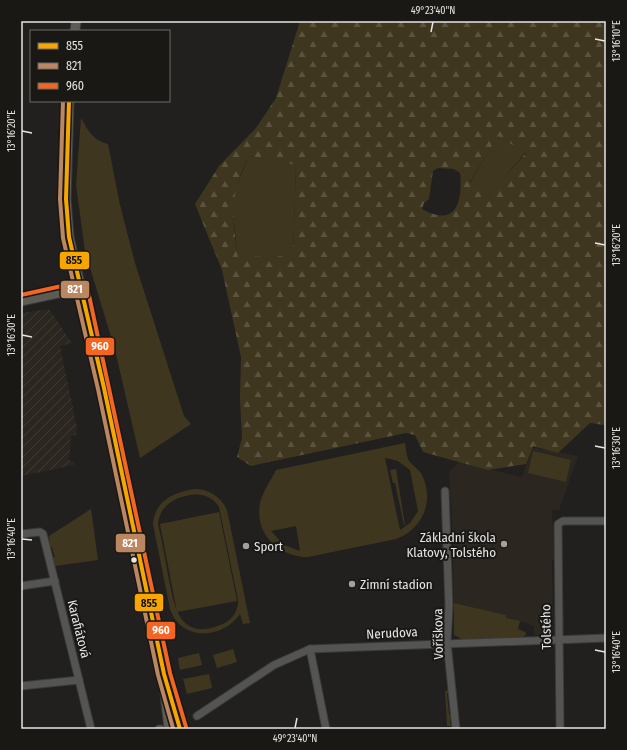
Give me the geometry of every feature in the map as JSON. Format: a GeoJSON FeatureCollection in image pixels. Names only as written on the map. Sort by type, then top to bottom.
{"type":"FeatureCollection","features":[{"type":"Feature","properties":{"kind":"main road"},"geometry":{"type":"LineString","coordinates":[[69,102],[66,164],[67,220],[164,674],[180,729]]}},
{"type":"Feature","properties":{"kind":"main road"},"geometry":{"type":"LineString","coordinates":[[21,302],[81,288]]}},
{"type":"Feature","properties":{"kind":"main road"},"geometry":{"type":"LineString","coordinates":[[164,674],[165,699],[170,729]]}},
{"type":"Feature","properties":{"kind":"street","name":"Voříškova"},"geometry":{"type":"LineString","coordinates":[[445,491],[449,598],[448,642],[456,729]]}},
{"type":"Feature","properties":{"kind":"street","name":"Tolstého"},"geometry":{"type":"LineString","coordinates":[[560,729],[558,524],[563,521],[606,521]]}},
{"type":"Feature","properties":{"kind":"street","name":"Karafiátová"},"geometry":{"type":"LineString","coordinates":[[21,534],[35,532],[43,534],[91,729]]}},
{"type":"Feature","properties":{"kind":"street"},"geometry":{"type":"LineString","coordinates":[[21,586],[55,581]]}},
{"type":"Feature","properties":{"kind":"street","name":"Nerudova"},"geometry":{"type":"LineString","coordinates":[[197,716],[274,665],[310,649],[448,642],[606,638]]}},
{"type":"Feature","properties":{"kind":"street"},"geometry":{"type":"LineString","coordinates":[[310,649],[326,729]]}},
{"type":"Feature","properties":{"kind":"street"},"geometry":{"type":"LineString","coordinates":[[21,686],[79,680]]}},
{"type":"Feature","properties":{"kind":"shaded area"},"geometry":{"type":"Polygon","coordinates":[[[49,309],[72,343],[60,346],[77,428],[76,435],[71,436],[69,460],[75,463],[74,465],[21,476],[21,313],[49,309]]]}},
{"type":"Feature","properties":{"kind":"shaded area","name":"Základní škola Klatovy, Tolstého"},"geometry":{"type":"Polygon","coordinates":[[[532,447],[578,456],[559,510],[552,510],[554,560],[552,560],[553,633],[549,635],[534,635],[534,626],[505,618],[506,615],[454,603],[452,518],[449,472],[459,462],[522,477],[532,447]]]}},
{"type":"Feature","properties":{"kind":"green space"},"geometry":{"type":"Polygon","coordinates":[[[300,21],[606,21],[606,422],[604,425],[590,423],[558,453],[533,446],[526,464],[488,470],[423,452],[415,435],[406,433],[251,466],[237,457],[242,438],[240,398],[241,357],[222,270],[195,204],[219,166],[256,128],[276,98],[300,21]],[[498,136],[470,182],[488,197],[526,153],[498,136]],[[249,156],[235,194],[234,206],[234,229],[238,257],[293,256],[296,165],[249,156]],[[438,168],[433,171],[429,199],[424,203],[422,209],[434,214],[450,214],[455,209],[460,194],[460,173],[454,169],[438,168]]]}},
{"type":"Feature","properties":{"kind":"green space"},"geometry":{"type":"Polygon","coordinates":[[[81,118],[95,138],[108,144],[120,205],[135,263],[184,416],[191,424],[140,458],[115,350],[85,251],[76,185],[81,118]]]}},
{"type":"Feature","properties":{"kind":"green space"},"geometry":{"type":"Polygon","coordinates":[[[498,135],[526,152],[507,174],[508,176],[488,197],[470,183],[498,135]]]}},
{"type":"Feature","properties":{"kind":"green space"},"geometry":{"type":"Polygon","coordinates":[[[249,156],[296,164],[293,256],[238,258],[233,215],[234,191],[249,156]]]}},
{"type":"Feature","properties":{"kind":"green space"},"geometry":{"type":"Polygon","coordinates":[[[405,443],[408,459],[421,473],[426,485],[427,495],[424,513],[413,529],[396,539],[308,557],[297,556],[287,553],[271,542],[261,525],[259,514],[261,499],[276,470],[405,443]],[[385,458],[400,530],[410,523],[418,511],[410,470],[398,461],[385,458]],[[296,526],[271,531],[284,545],[300,551],[296,526]]]}},
{"type":"Feature","properties":{"kind":"green space"},"geometry":{"type":"Polygon","coordinates":[[[533,451],[571,460],[566,482],[528,473],[533,451]]]}},
{"type":"Feature","properties":{"kind":"green space"},"geometry":{"type":"Polygon","coordinates":[[[396,469],[405,525],[395,483],[393,483],[390,470],[396,469]]]}},
{"type":"Feature","properties":{"kind":"green space"},"geometry":{"type":"Polygon","coordinates":[[[194,489],[204,490],[214,494],[227,510],[250,623],[243,624],[240,614],[233,622],[213,632],[192,632],[175,620],[170,609],[153,524],[154,516],[161,503],[166,499],[179,493],[194,489]],[[184,496],[173,500],[165,507],[159,517],[158,524],[170,586],[180,617],[187,624],[195,628],[206,629],[220,625],[234,616],[238,600],[219,507],[207,496],[184,496]]]}},
{"type":"Feature","properties":{"kind":"green space"},"geometry":{"type":"Polygon","coordinates":[[[91,509],[98,560],[55,566],[53,557],[55,557],[52,547],[50,548],[49,536],[91,509]]]}},
{"type":"Feature","properties":{"kind":"green space"},"geometry":{"type":"Polygon","coordinates":[[[219,512],[237,601],[177,612],[160,524],[219,512]]]}},
{"type":"Feature","properties":{"kind":"green space"},"geometry":{"type":"Polygon","coordinates":[[[454,603],[506,615],[506,618],[520,621],[518,629],[526,634],[522,638],[463,640],[454,635],[454,603]]]}},
{"type":"Feature","properties":{"kind":"green space"},"geometry":{"type":"Polygon","coordinates":[[[233,649],[237,662],[217,668],[213,655],[233,649]]]}},
{"type":"Feature","properties":{"kind":"green space"},"geometry":{"type":"Polygon","coordinates":[[[199,653],[202,665],[180,670],[178,658],[199,653]]]}},
{"type":"Feature","properties":{"kind":"green space"},"geometry":{"type":"Polygon","coordinates":[[[209,674],[212,688],[187,694],[183,679],[209,674]]]}},
{"type":"Feature","properties":{"kind":"green space"},"geometry":{"type":"Polygon","coordinates":[[[449,690],[447,694],[449,714],[452,716],[450,718],[450,724],[452,726],[447,726],[445,691],[449,690]]]}},
{"type":"Feature","properties":{"kind":"transit line","name":"821"},"geometry":{"type":"LineString","coordinates":[[63,102],[60,199],[63,238],[98,389],[158,675],[173,728]]}},
{"type":"Feature","properties":{"kind":"transit line","name":"855"},"geometry":{"type":"LineString","coordinates":[[69,102],[66,199],[69,237],[104,388],[164,674],[180,729]]}},
{"type":"Feature","properties":{"kind":"transit line","name":"960"},"geometry":{"type":"LineString","coordinates":[[21,295],[80,282],[87,286],[170,673],[186,727]]}},
{"type":"Feature","properties":{"kind":"place","name":"Základní škola Klatovy, Tolstého"},"geometry":{"type":"Point","coordinates":[504,544]}},
{"type":"Feature","properties":{"kind":"place","name":"Sport"},"geometry":{"type":"Point","coordinates":[246,546]}},
{"type":"Feature","properties":{"kind":"place","name":"Zimní stadion"},"geometry":{"type":"Point","coordinates":[352,584]}}]}
